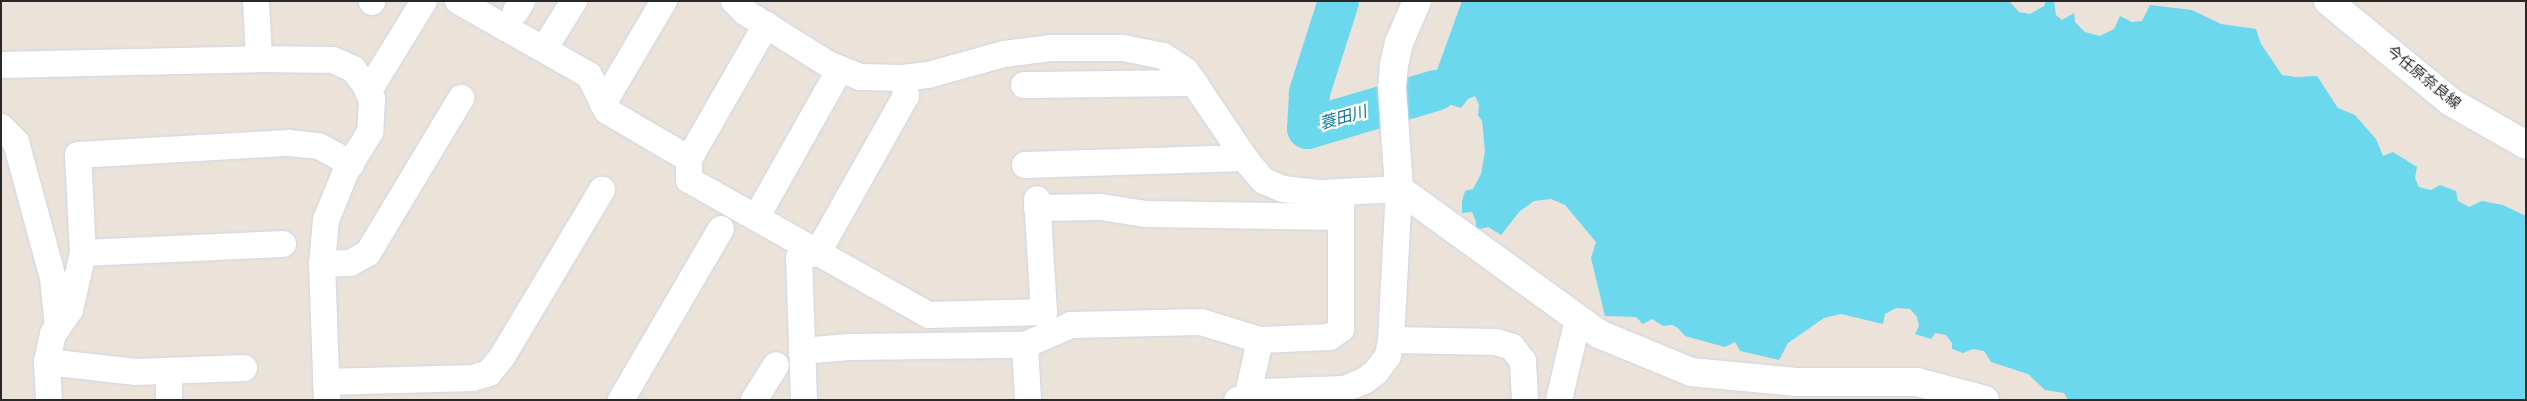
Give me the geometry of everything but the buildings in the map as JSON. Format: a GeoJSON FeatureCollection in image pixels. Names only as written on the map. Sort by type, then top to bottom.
{"type":"FeatureCollection","features":[{"type":"Feature","properties":{"kind":"street"},"geometry":{"type":"LineString","coordinates":[[256,1],[259,58]]}},
{"type":"Feature","properties":{"kind":"street"},"geometry":{"type":"LineString","coordinates":[[368,92],[424,1]]}},
{"type":"Feature","properties":{"kind":"street"},"geometry":{"type":"LineString","coordinates":[[458,1],[590,75],[607,111],[688,159]]}},
{"type":"Feature","properties":{"kind":"street"},"geometry":{"type":"LineString","coordinates":[[544,50],[574,1]]}},
{"type":"Feature","properties":{"kind":"street"},"geometry":{"type":"LineString","coordinates":[[603,104],[664,1]]}},
{"type":"Feature","properties":{"kind":"street"},"geometry":{"type":"LineString","coordinates":[[734,1],[745,12],[828,64],[861,77],[903,78],[928,75],[1004,54],[1050,48],[1123,48],[1163,56],[1186,70],[1245,158],[1264,181],[1283,189],[1322,193],[1341,205]]}},
{"type":"Feature","properties":{"kind":"street"},"geometry":{"type":"LineString","coordinates":[[1243,398],[1262,392],[1344,388],[1364,381],[1376,372],[1388,356],[1391,340],[1399,189],[1392,88],[1394,65],[1399,44],[1417,1]]}},
{"type":"Feature","properties":{"kind":"street","name":"今任原奈良線"},"geometry":{"type":"LineString","coordinates":[[2328,1],[2358,23],[2450,102],[2526,145]]}},
{"type":"Feature","properties":{"kind":"street"},"geometry":{"type":"LineString","coordinates":[[766,25],[688,159],[690,180],[929,315],[1044,312],[1037,204],[1101,207],[1146,214],[1341,205],[1399,189]]}},
{"type":"Feature","properties":{"kind":"street"},"geometry":{"type":"LineString","coordinates":[[1,65],[259,58],[333,60],[353,69],[372,99],[370,132],[351,164],[326,220],[322,264],[327,391],[473,378],[489,373],[502,357],[602,190]]}},
{"type":"Feature","properties":{"kind":"street"},"geometry":{"type":"LineString","coordinates":[[756,218],[840,69]]}},
{"type":"Feature","properties":{"kind":"street"},"geometry":{"type":"LineString","coordinates":[[804,400],[799,258],[818,252],[906,96],[903,78]]}},
{"type":"Feature","properties":{"kind":"street"},"geometry":{"type":"LineString","coordinates":[[1024,85],[1194,83]]}},
{"type":"Feature","properties":{"kind":"street"},"geometry":{"type":"LineString","coordinates":[[322,264],[350,263],[368,253],[461,98]]}},
{"type":"Feature","properties":{"kind":"street"},"geometry":{"type":"LineString","coordinates":[[1,126],[16,142],[53,278],[58,328]]}},
{"type":"Feature","properties":{"kind":"street"},"geometry":{"type":"LineString","coordinates":[[49,400],[47,362],[53,334],[70,310],[83,253],[78,156],[289,143],[319,146],[351,164]]}},
{"type":"Feature","properties":{"kind":"street"},"geometry":{"type":"LineString","coordinates":[[1025,164],[1245,158]]}},
{"type":"Feature","properties":{"kind":"street"},"geometry":{"type":"LineString","coordinates":[[1399,189],[1599,334],[1691,372],[1797,391],[1916,382],[1985,400]]}},
{"type":"Feature","properties":{"kind":"street"},"geometry":{"type":"LineString","coordinates":[[802,351],[878,346],[1025,345],[1071,325],[1201,322],[1260,340],[1330,337],[1341,329],[1341,205]]}},
{"type":"Feature","properties":{"kind":"street"},"geometry":{"type":"LineString","coordinates":[[621,400],[721,229]]}},
{"type":"Feature","properties":{"kind":"street"},"geometry":{"type":"LineString","coordinates":[[83,253],[283,244]]}},
{"type":"Feature","properties":{"kind":"street"},"geometry":{"type":"LineString","coordinates":[[1559,400],[1578,319]]}},
{"type":"Feature","properties":{"kind":"street"},"geometry":{"type":"LineString","coordinates":[[1243,398],[1260,340]]}},
{"type":"Feature","properties":{"kind":"street"},"geometry":{"type":"LineString","coordinates":[[1391,340],[1496,342],[1512,347],[1523,362],[1525,400]]}},
{"type":"Feature","properties":{"kind":"street"},"geometry":{"type":"LineString","coordinates":[[1025,345],[1028,400]]}},
{"type":"Feature","properties":{"kind":"street"},"geometry":{"type":"LineString","coordinates":[[47,362],[136,372],[244,368]]}},
{"type":"Feature","properties":{"kind":"street"},"geometry":{"type":"LineString","coordinates":[[754,400],[776,365]]}},
{"type":"Feature","properties":{"kind":"street"},"geometry":{"type":"LineString","coordinates":[[169,371],[169,400]]}},
{"type":"Feature","properties":{"kind":"water"},"geometry":{"type":"Polygon","coordinates":[[[1462,1],[2009,1],[2019,12],[2030,14],[2044,6],[2046,1],[2054,1],[2056,15],[2062,20],[2074,13],[2075,22],[2085,32],[2100,36],[2114,29],[2120,16],[2132,22],[2142,21],[2150,5],[2192,10],[2221,24],[2256,29],[2261,44],[2282,75],[2295,77],[2317,76],[2338,108],[2355,115],[2376,139],[2383,156],[2393,152],[2417,167],[2415,178],[2419,187],[2431,190],[2440,185],[2456,191],[2458,201],[2469,207],[2482,201],[2503,205],[2526,216],[2526,400],[2068,400],[2064,393],[2045,390],[2028,374],[1991,362],[1984,351],[1973,349],[1963,353],[1952,349],[1952,343],[1946,335],[1935,333],[1931,339],[1915,334],[1919,326],[1917,317],[1910,309],[1896,308],[1885,314],[1883,324],[1841,314],[1824,318],[1788,343],[1779,360],[1740,351],[1735,342],[1725,347],[1685,336],[1678,328],[1672,325],[1663,326],[1652,319],[1643,324],[1636,317],[1605,316],[1591,258],[1596,242],[1565,205],[1551,199],[1534,201],[1520,211],[1501,235],[1488,227],[1476,230],[1476,222],[1472,212],[1462,213],[1462,201],[1465,191],[1473,189],[1481,174],[1485,151],[1482,121],[1478,115],[1479,105],[1475,96],[1468,99],[1461,108],[1429,98],[1403,113],[1403,92],[1433,81],[1462,1]]]}},
{"type":"Feature","properties":{"kind":"waterway","name":"蓑田川"},"geometry":{"type":"LineString","coordinates":[[1338,1],[1309,92],[1307,128],[1435,90]]}}]}
